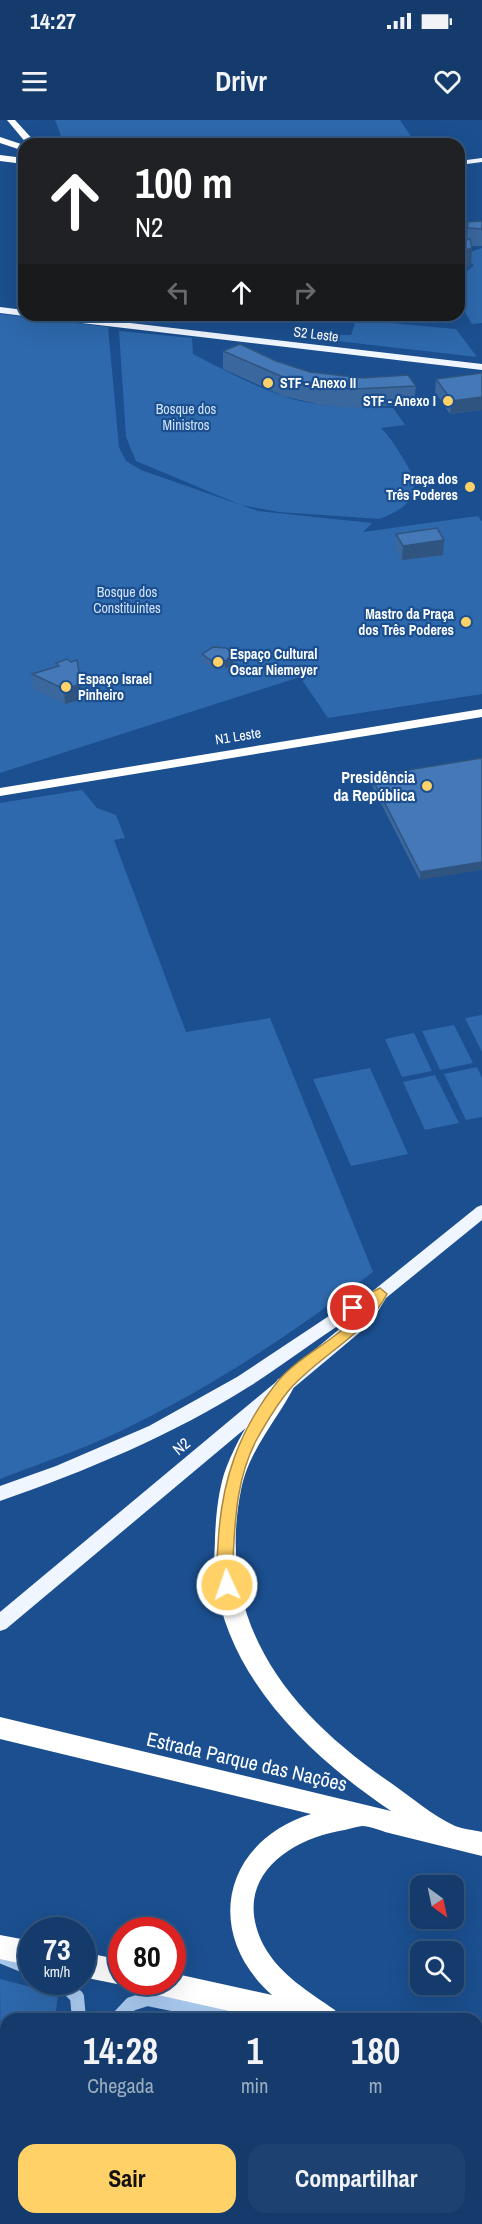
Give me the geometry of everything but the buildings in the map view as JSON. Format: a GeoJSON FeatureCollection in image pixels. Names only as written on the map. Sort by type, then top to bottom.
{"type":"FeatureCollection","features":[{"type":"Feature","properties":{"kind":"highway"},"geometry":{"type":"LineString","coordinates":[[11,120],[26,138]]}},
{"type":"Feature","properties":{"kind":"highway"},"geometry":{"type":"LineString","coordinates":[[0,140],[18,146]]}},
{"type":"Feature","properties":{"kind":"highway"},"geometry":{"type":"LineString","coordinates":[[0,153],[18,158]]}},
{"type":"Feature","properties":{"kind":"highway"},"geometry":{"type":"LineString","coordinates":[[0,158],[18,160]]}},
{"type":"Feature","properties":{"kind":"highway","name":"N1 Leste"},"geometry":{"type":"LineString","coordinates":[[0,780],[482,702]]}},
{"type":"Feature","properties":{"kind":"highway","name":"N1 Leste"},"geometry":{"type":"LineString","coordinates":[[0,792],[482,713]]}},
{"type":"Feature","properties":{"kind":"highway"},"geometry":{"type":"LineString","coordinates":[[285,1384],[250,1437],[234,1478],[227,1512],[225,1563],[227,1585],[244,1637],[256,1663],[284,1705],[308,1730],[360,1774],[451,1837]]}},
{"type":"Feature","properties":{"kind":"highway","name":"Estrada Parque das Nações"},"geometry":{"type":"LineString","coordinates":[[0,1728],[482,1844]]}},
{"type":"Feature","properties":{"kind":"highway"},"geometry":{"type":"LineString","coordinates":[[318,2013],[272,1978],[260,1962],[243,1926],[243,1890],[250,1872],[271,1846],[304,1828],[363,1815]]}},
{"type":"Feature","properties":{"kind":"highway"},"geometry":{"type":"LineString","coordinates":[[0,1947],[18,1951]]}},
{"type":"Feature","properties":{"kind":"highway"},"geometry":{"type":"LineString","coordinates":[[186,1988],[294,2013]]}},
{"type":"Feature","properties":{"kind":"main road"},"geometry":{"type":"LineString","coordinates":[[465,163],[482,160]]}},
{"type":"Feature","properties":{"kind":"main road"},"geometry":{"type":"LineString","coordinates":[[465,172],[471,171]]}},
{"type":"Feature","properties":{"kind":"main road"},"geometry":{"type":"LineString","coordinates":[[0,310],[18,312]]}},
{"type":"Feature","properties":{"kind":"main road","name":"S2 Leste"},"geometry":{"type":"LineString","coordinates":[[90,321],[482,367]]}},
{"type":"Feature","properties":{"kind":"main road","name":"N2"},"geometry":{"type":"LineString","coordinates":[[0,1494],[62,1471],[155,1431],[243,1382],[353,1308],[380,1294],[482,1211]]}},
{"type":"Feature","properties":{"kind":"main road","name":"N2"},"geometry":{"type":"LineString","coordinates":[[0,1623],[365,1318],[380,1294]]}},
{"type":"Feature","properties":{"kind":"street"},"geometry":{"type":"LineString","coordinates":[[0,1956],[18,1963]]}},
{"type":"Feature","properties":{"kind":"street"},"geometry":{"type":"LineString","coordinates":[[75,1995],[78,2013]]}},
{"type":"Feature","properties":{"kind":"street"},"geometry":{"type":"LineString","coordinates":[[123,2013],[131,2004],[147,2000],[214,2013]]}},
{"type":"Feature","properties":{"kind":"green space"},"geometry":{"type":"Polygon","coordinates":[[[55,120],[400,120],[412,138],[62,138],[55,120]]]}},
{"type":"Feature","properties":{"kind":"green space"},"geometry":{"type":"Polygon","coordinates":[[[482,248],[482,323],[472,324],[465,312],[465,273],[474,265],[465,258],[465,254],[482,248]]]}},
{"type":"Feature","properties":{"kind":"green space","name":"Bosque dos Constituintes"},"geometry":{"type":"Polygon","coordinates":[[[0,314],[18,316],[18,321],[58,321],[108,327],[119,447],[126,461],[141,470],[258,511],[372,523],[363,532],[478,516],[482,522],[482,694],[328,718],[300,677],[0,773],[0,314]]]}},
{"type":"Feature","properties":{"kind":"green space"},"geometry":{"type":"Polygon","coordinates":[[[356,321],[456,329],[477,357],[337,341],[339,335],[351,335],[356,321]]]}},
{"type":"Feature","properties":{"kind":"green space","name":"Bosque dos Ministros"},"geometry":{"type":"Polygon","coordinates":[[[119,331],[192,338],[193,354],[259,386],[300,401],[335,406],[393,408],[405,425],[381,428],[408,467],[414,486],[413,494],[402,507],[380,519],[279,512],[241,505],[136,461],[126,437],[119,331]]]}},
{"type":"Feature","properties":{"kind":"green space"},"geometry":{"type":"Polygon","coordinates":[[[82,790],[97,808],[116,815],[125,838],[114,840],[186,1032],[270,1018],[373,1272],[260,1353],[201,1389],[105,1438],[0,1479],[0,803],[82,790]]]}},
{"type":"Feature","properties":{"kind":"green space"},"geometry":{"type":"Polygon","coordinates":[[[482,1015],[482,1052],[465,1018],[482,1015]]]}},
{"type":"Feature","properties":{"kind":"green space"},"geometry":{"type":"Polygon","coordinates":[[[454,1025],[473,1063],[440,1070],[422,1031],[454,1025]]]}},
{"type":"Feature","properties":{"kind":"green space"},"geometry":{"type":"Polygon","coordinates":[[[414,1033],[432,1071],[402,1077],[385,1039],[414,1033]]]}},
{"type":"Feature","properties":{"kind":"green space"},"geometry":{"type":"Polygon","coordinates":[[[477,1067],[482,1078],[482,1117],[466,1120],[444,1074],[477,1067]]]}},
{"type":"Feature","properties":{"kind":"green space"},"geometry":{"type":"Polygon","coordinates":[[[370,1068],[408,1154],[351,1166],[313,1079],[370,1068]]]}},
{"type":"Feature","properties":{"kind":"green space"},"geometry":{"type":"Polygon","coordinates":[[[435,1075],[459,1123],[425,1130],[403,1082],[435,1075]]]}},
{"type":"Feature","properties":{"kind":"green space"},"geometry":{"type":"Polygon","coordinates":[[[0,1979],[18,1984],[18,1995],[58,1995],[56,2013],[0,2013],[0,1979]]]}},
{"type":"Feature","properties":{"kind":"place","name":"STF - Anexo II"},"geometry":{"type":"Point","coordinates":[268,383]}},
{"type":"Feature","properties":{"kind":"place","name":"STF - Anexo I"},"geometry":{"type":"Point","coordinates":[448,401]}},
{"type":"Feature","properties":{"kind":"place","name":"Praça dos Três Poderes"},"geometry":{"type":"Point","coordinates":[470,487]}},
{"type":"Feature","properties":{"kind":"place","name":"Mastro da Praça dos Três Poderes"},"geometry":{"type":"Point","coordinates":[466,622]}},
{"type":"Feature","properties":{"kind":"place","name":"Espaço Cultural Oscar Niemeyer"},"geometry":{"type":"Point","coordinates":[218,662]}},
{"type":"Feature","properties":{"kind":"place","name":"Espaço Israel Pinheiro"},"geometry":{"type":"Point","coordinates":[66,687]}},
{"type":"Feature","properties":{"kind":"place","name":"Presidência da República"},"geometry":{"type":"Point","coordinates":[427,786]}},
{"type":"Feature","properties":{"kind":"route"},"geometry":{"type":"LineString","coordinates":[[227,1585],[225,1563],[227,1512],[234,1478],[250,1437],[285,1384],[365,1318],[380,1294],[353,1308]]}}]}
